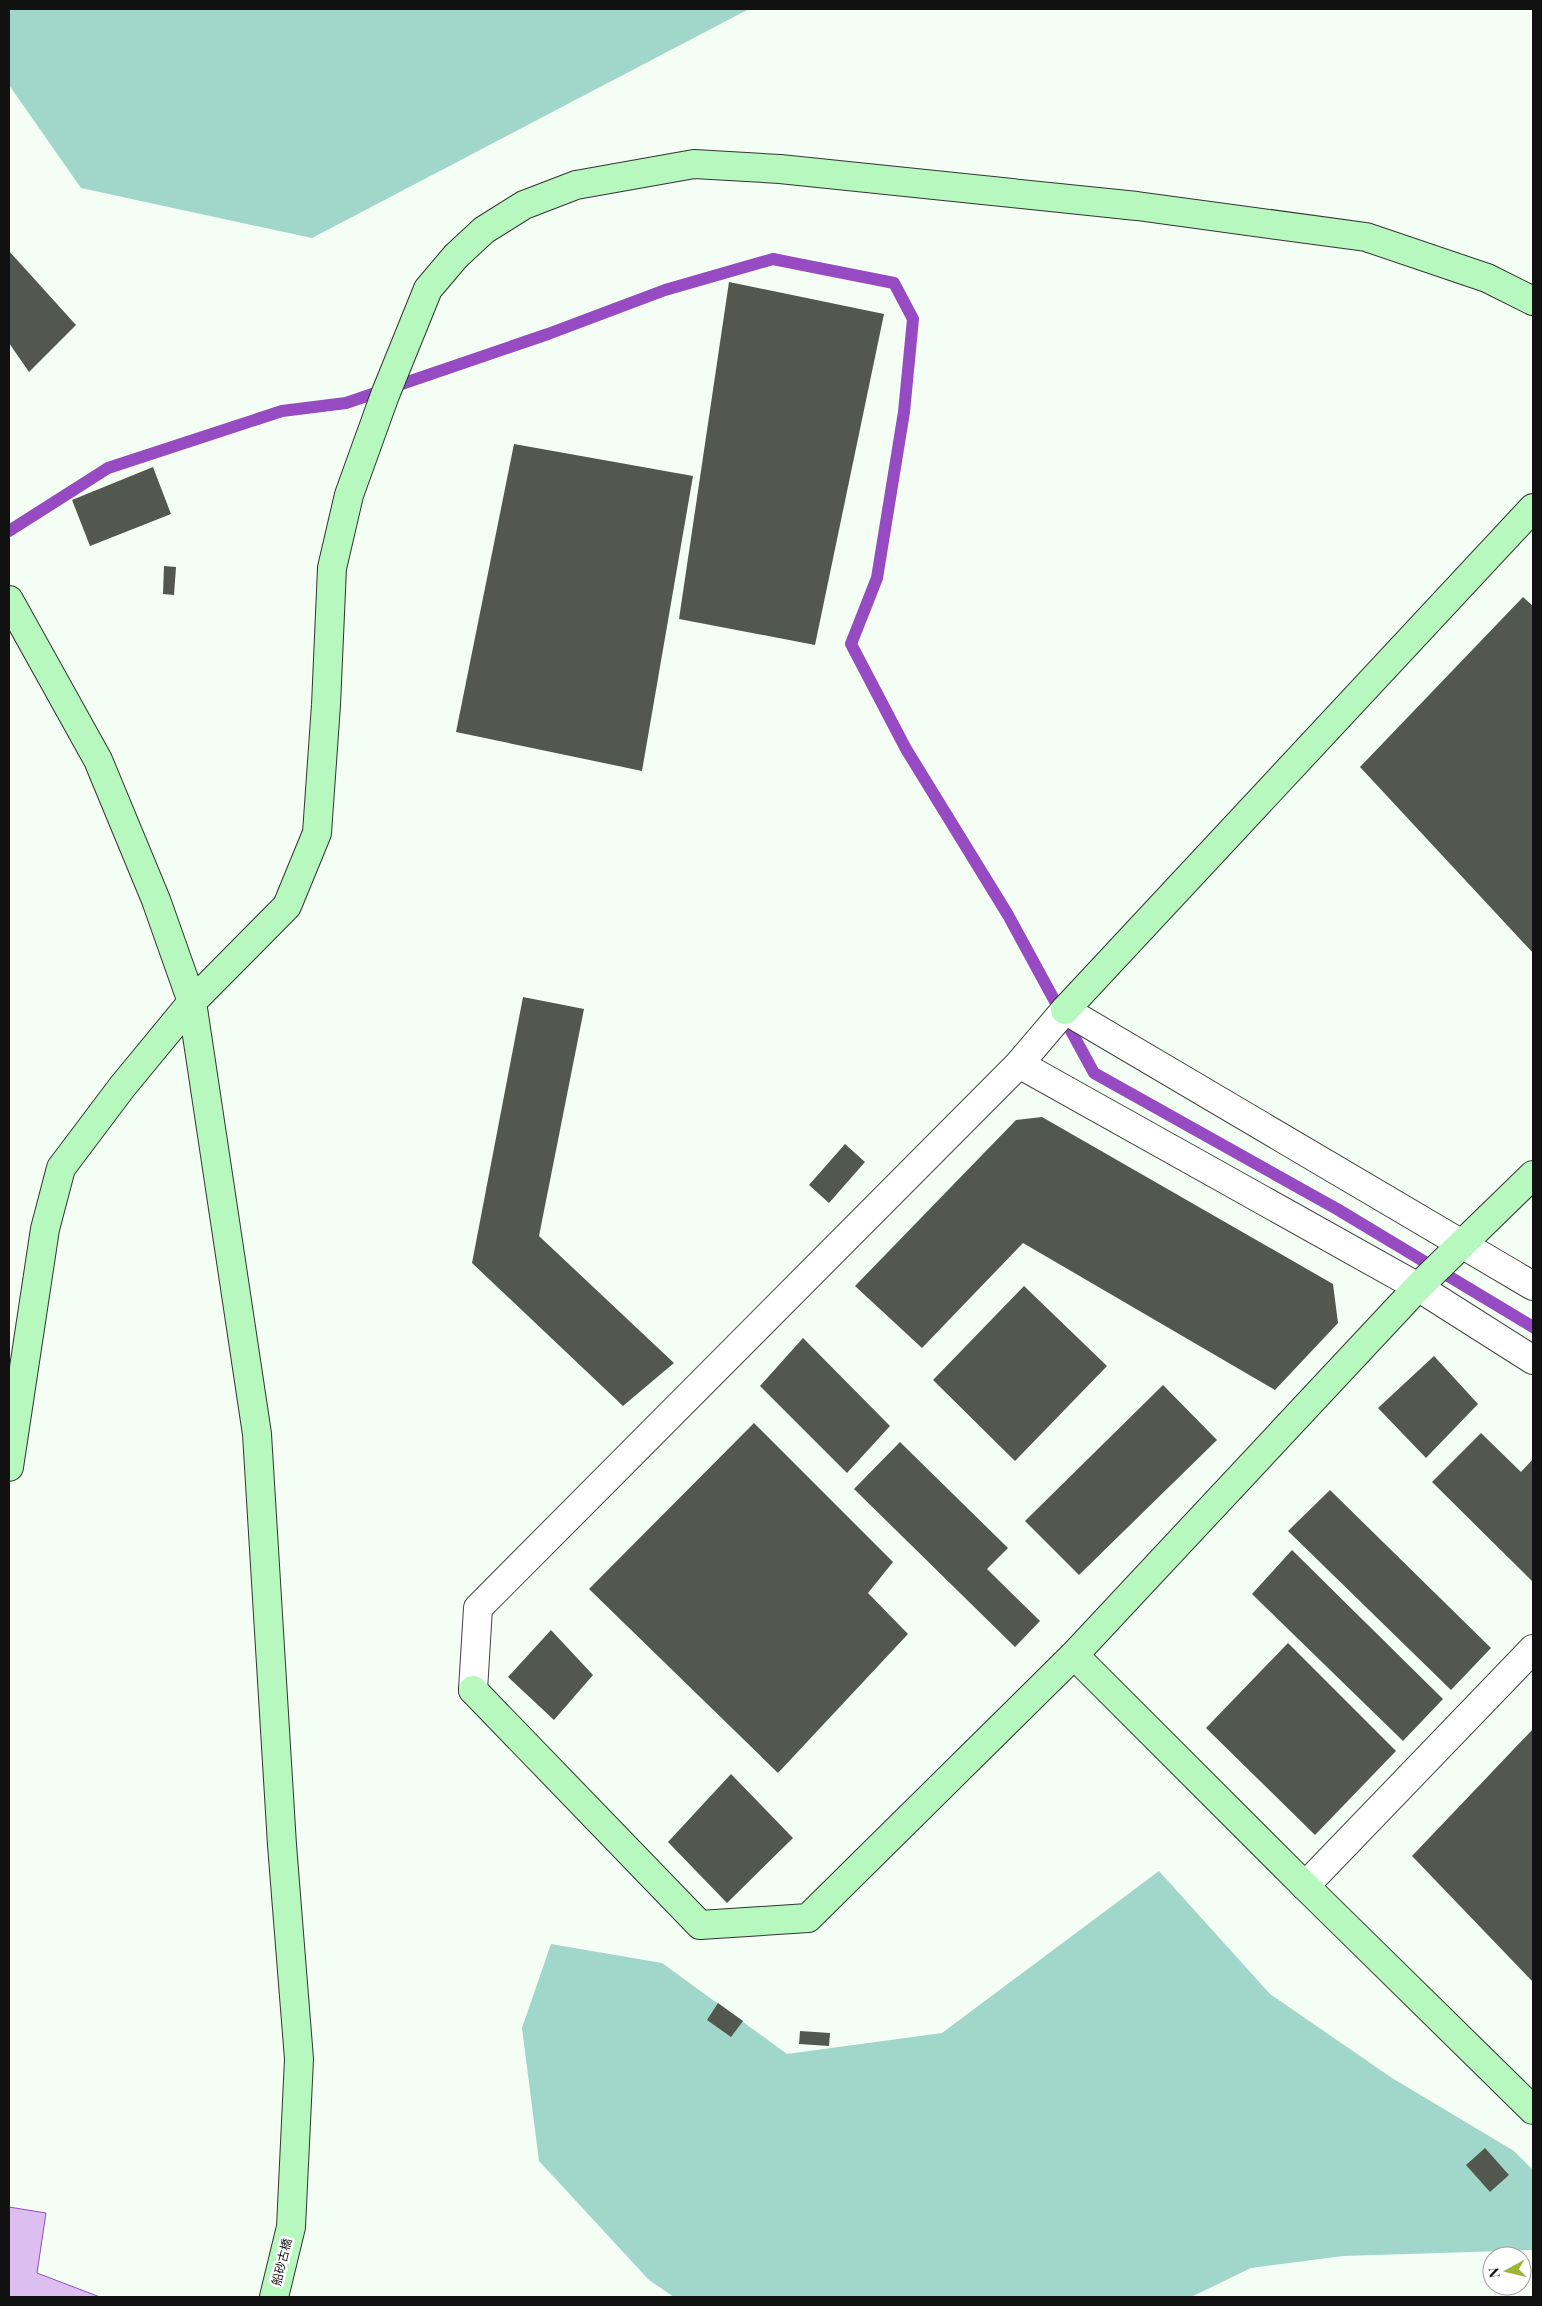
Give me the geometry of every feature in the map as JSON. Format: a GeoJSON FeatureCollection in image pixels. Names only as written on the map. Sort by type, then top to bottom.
{"type":"FeatureCollection","features":[{"type":"Feature","properties":{"kind":"street"},"geometry":{"type":"LineString","coordinates":[[9,1467],[45,1229],[61,1168],[122,1087],[192,1002],[287,906],[317,833],[326,705],[332,568],[350,495],[386,395],[428,289],[456,256],[484,230],[524,205],[576,185],[694,164],[780,169],[1137,206],[1366,237],[1487,278],[1533,301]]}},
{"type":"Feature","properties":{"kind":"street"},"geometry":{"type":"LineString","coordinates":[[1533,508],[1065,1010],[1018,1064],[478,1608],[473,1690],[700,1925],[808,1918],[1074,1655],[1418,1287],[1533,1175]]}},
{"type":"Feature","properties":{"kind":"street","name":"船砂古橋"},"geometry":{"type":"LineString","coordinates":[[9,600],[98,760],[156,900],[192,1002],[257,1434],[282,1846],[299,2059],[291,2227],[274,2297]]}},
{"type":"Feature","properties":{"kind":"street"},"geometry":{"type":"LineString","coordinates":[[1065,1010],[1533,1286]]}},
{"type":"Feature","properties":{"kind":"street"},"geometry":{"type":"LineString","coordinates":[[1018,1064],[1418,1287],[1533,1360]]}},
{"type":"Feature","properties":{"kind":"street"},"geometry":{"type":"LineString","coordinates":[[1305,1886],[1533,1649]]}},
{"type":"Feature","properties":{"kind":"street"},"geometry":{"type":"LineString","coordinates":[[1074,1655],[1533,2110]]}},
{"type":"Feature","properties":{"kind":"shaded area"},"geometry":{"type":"Polygon","coordinates":[[[9,9],[749,9],[312,238],[81,188],[9,85],[9,9]]]}},
{"type":"Feature","properties":{"kind":"shaded area"},"geometry":{"type":"Polygon","coordinates":[[[1159,1871],[1270,1994],[1392,2078],[1514,2151],[1533,2170],[1533,2250],[1532,2246],[1482,2246],[1482,2252],[1343,2256],[1251,2268],[1191,2297],[674,2297],[649,2280],[539,2161],[522,2028],[551,1944],[662,1963],[787,2054],[942,2033],[1159,1871]]]}},
{"type":"Feature","properties":{"kind":"shaded area"},"geometry":{"type":"Polygon","coordinates":[[[9,2207],[46,2213],[37,2273],[100,2297],[9,2297],[9,2207]]]}},
{"type":"Feature","properties":{"kind":"building"},"geometry":{"type":"Polygon","coordinates":[[[9,251],[76,325],[29,372],[9,343],[9,251]]]}},
{"type":"Feature","properties":{"kind":"building"},"geometry":{"type":"Polygon","coordinates":[[[729,282],[884,314],[815,645],[679,619],[729,282]]]}},
{"type":"Feature","properties":{"kind":"building"},"geometry":{"type":"Polygon","coordinates":[[[514,444],[693,476],[642,771],[456,732],[514,444]]]}},
{"type":"Feature","properties":{"kind":"building"},"geometry":{"type":"Polygon","coordinates":[[[153,467],[171,514],[90,546],[72,500],[153,467]]]}},
{"type":"Feature","properties":{"kind":"building"},"geometry":{"type":"Polygon","coordinates":[[[164,566],[176,567],[174,595],[163,594],[164,566]]]}},
{"type":"Feature","properties":{"kind":"building"},"geometry":{"type":"Polygon","coordinates":[[[1523,597],[1533,606],[1533,953],[1360,767],[1523,597]]]}},
{"type":"Feature","properties":{"kind":"building"},"geometry":{"type":"Polygon","coordinates":[[[523,997],[584,1009],[539,1236],[674,1363],[623,1406],[472,1263],[523,997]]]}},
{"type":"Feature","properties":{"kind":"building"},"geometry":{"type":"Polygon","coordinates":[[[1042,1117],[1333,1284],[1338,1323],[1275,1390],[1023,1243],[922,1348],[855,1286],[1016,1120],[1042,1117]]]}},
{"type":"Feature","properties":{"kind":"building"},"geometry":{"type":"Polygon","coordinates":[[[845,1144],[865,1162],[829,1203],[809,1185],[845,1144]]]}},
{"type":"Feature","properties":{"kind":"building"},"geometry":{"type":"Polygon","coordinates":[[[1024,1286],[1107,1366],[1015,1461],[933,1380],[1024,1286]]]}},
{"type":"Feature","properties":{"kind":"building"},"geometry":{"type":"Polygon","coordinates":[[[803,1338],[890,1426],[847,1473],[760,1386],[803,1338]]]}},
{"type":"Feature","properties":{"kind":"building"},"geometry":{"type":"Polygon","coordinates":[[[1434,1356],[1478,1404],[1426,1458],[1378,1408],[1434,1356]]]}},
{"type":"Feature","properties":{"kind":"building"},"geometry":{"type":"Polygon","coordinates":[[[1163,1385],[1217,1440],[1079,1575],[1025,1521],[1163,1385]]]}},
{"type":"Feature","properties":{"kind":"building"},"geometry":{"type":"Polygon","coordinates":[[[754,1423],[893,1562],[868,1593],[908,1634],[778,1773],[589,1589],[754,1423]]]}},
{"type":"Feature","properties":{"kind":"building"},"geometry":{"type":"Polygon","coordinates":[[[1481,1433],[1521,1472],[1533,1459],[1533,1582],[1432,1482],[1481,1433]]]}},
{"type":"Feature","properties":{"kind":"building"},"geometry":{"type":"Polygon","coordinates":[[[900,1442],[1008,1548],[987,1569],[1040,1621],[1015,1647],[854,1489],[900,1442]]]}},
{"type":"Feature","properties":{"kind":"building"},"geometry":{"type":"Polygon","coordinates":[[[1330,1490],[1491,1648],[1451,1690],[1288,1531],[1330,1490]]]}},
{"type":"Feature","properties":{"kind":"building"},"geometry":{"type":"Polygon","coordinates":[[[1292,1550],[1443,1699],[1403,1741],[1252,1594],[1292,1550]]]}},
{"type":"Feature","properties":{"kind":"building"},"geometry":{"type":"Polygon","coordinates":[[[551,1630],[593,1675],[554,1720],[508,1677],[551,1630]]]}},
{"type":"Feature","properties":{"kind":"building"},"geometry":{"type":"Polygon","coordinates":[[[1288,1643],[1396,1751],[1315,1835],[1206,1728],[1288,1643]]]}},
{"type":"Feature","properties":{"kind":"building"},"geometry":{"type":"Polygon","coordinates":[[[1533,1729],[1533,1982],[1412,1856],[1533,1729]]]}},
{"type":"Feature","properties":{"kind":"building"},"geometry":{"type":"Polygon","coordinates":[[[731,1774],[793,1838],[727,1903],[668,1842],[731,1774]]]}},
{"type":"Feature","properties":{"kind":"building"},"geometry":{"type":"Polygon","coordinates":[[[718,2003],[743,2021],[731,2037],[707,2020],[718,2003]]]}},
{"type":"Feature","properties":{"kind":"building"},"geometry":{"type":"Polygon","coordinates":[[[800,2031],[830,2033],[829,2046],[799,2044],[800,2031]]]}},
{"type":"Feature","properties":{"kind":"building"},"geometry":{"type":"Polygon","coordinates":[[[1485,2148],[1509,2175],[1490,2192],[1466,2165],[1485,2148]]]}},
{"type":"Feature","properties":{"kind":"waterway"},"geometry":{"type":"LineString","coordinates":[[9,531],[108,468],[282,411],[346,403],[548,334],[665,290],[773,259],[894,283],[913,319],[904,412],[877,578],[851,644],[906,749],[1008,915],[1094,1073],[1337,1209],[1533,1327]]}}]}
